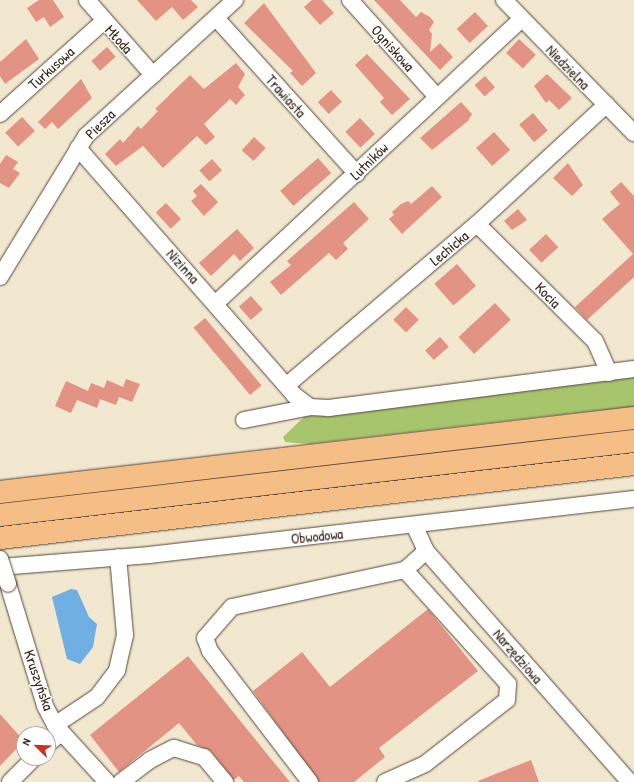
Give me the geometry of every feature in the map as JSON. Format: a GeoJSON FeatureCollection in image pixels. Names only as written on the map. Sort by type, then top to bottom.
{"type":"FeatureCollection","features":[{"type":"Feature","properties":{"kind":"highway"},"geometry":{"type":"LineString","coordinates":[[0,492],[634,418]]}},
{"type":"Feature","properties":{"kind":"highway"},"geometry":{"type":"LineString","coordinates":[[0,515],[634,442]]}},
{"type":"Feature","properties":{"kind":"highway"},"geometry":{"type":"LineString","coordinates":[[0,538],[634,464]]}},
{"type":"Feature","properties":{"kind":"street","name":"Młoda"},"geometry":{"type":"LineString","coordinates":[[87,0],[103,22],[153,75]]}},
{"type":"Feature","properties":{"kind":"street","name":"Ogniskowa"},"geometry":{"type":"LineString","coordinates":[[350,0],[436,96]]}},
{"type":"Feature","properties":{"kind":"street","name":"Niedzielna"},"geometry":{"type":"LineString","coordinates":[[504,0],[634,133]]}},
{"type":"Feature","properties":{"kind":"street","name":"Piesza"},"geometry":{"type":"LineString","coordinates":[[0,277],[78,148],[153,75],[216,18],[228,2]]}},
{"type":"Feature","properties":{"kind":"street","name":"Trawiasta"},"geometry":{"type":"LineString","coordinates":[[216,18],[357,174]]}},
{"type":"Feature","properties":{"kind":"street","name":"Lutników"},"geometry":{"type":"LineString","coordinates":[[216,303],[357,174],[436,96],[522,19]]}},
{"type":"Feature","properties":{"kind":"street","name":"Turkusowa"},"geometry":{"type":"LineString","coordinates":[[0,114],[103,22]]}},
{"type":"Feature","properties":{"kind":"street","name":"Lechicka"},"geometry":{"type":"LineString","coordinates":[[287,385],[477,224],[606,105]]}},
{"type":"Feature","properties":{"kind":"street","name":"Nizinna"},"geometry":{"type":"LineString","coordinates":[[78,148],[287,385],[310,407]]}},
{"type":"Feature","properties":{"kind":"street","name":"Kocia"},"geometry":{"type":"LineString","coordinates":[[477,224],[595,341],[609,373]]}},
{"type":"Feature","properties":{"kind":"street"},"geometry":{"type":"LineString","coordinates":[[244,420],[310,407],[329,408],[634,369]]}},
{"type":"Feature","properties":{"kind":"street","name":"Obwodowa"},"geometry":{"type":"LineString","coordinates":[[0,567],[118,557],[414,525],[634,499]]}},
{"type":"Feature","properties":{"kind":"street","name":"Narzędziowa"},"geometry":{"type":"LineString","coordinates":[[414,525],[426,551],[630,782]]}},
{"type":"Feature","properties":{"kind":"street"},"geometry":{"type":"LineString","coordinates":[[310,782],[210,651],[205,638],[232,607],[405,570],[426,551]]}},
{"type":"Feature","properties":{"kind":"street"},"geometry":{"type":"LineString","coordinates":[[56,732],[59,728],[96,697],[117,670],[125,635],[118,557]]}},
{"type":"Feature","properties":{"kind":"street","name":"Kruszyńska"},"geometry":{"type":"LineString","coordinates":[[0,559],[45,706],[59,728],[106,782]]}},
{"type":"Feature","properties":{"kind":"street"},"geometry":{"type":"LineString","coordinates":[[385,782],[426,764],[507,700],[508,684],[405,570]]}},
{"type":"Feature","properties":{"kind":"street"},"geometry":{"type":"LineString","coordinates":[[121,782],[150,760],[174,748],[204,757],[225,782]]}},
{"type":"Feature","properties":{"kind":"street"},"geometry":{"type":"LineString","coordinates":[[10,782],[26,766]]}},
{"type":"Feature","properties":{"kind":"green space"},"geometry":{"type":"Polygon","coordinates":[[[634,374],[634,410],[601,410],[309,444],[285,442],[283,437],[307,414],[634,374]]]}},
{"type":"Feature","properties":{"kind":"water"},"geometry":{"type":"Polygon","coordinates":[[[71,589],[77,590],[89,617],[97,624],[93,647],[80,664],[67,659],[52,597],[71,589]]]}},
{"type":"Feature","properties":{"kind":"building"},"geometry":{"type":"Polygon","coordinates":[[[39,0],[53,0],[64,17],[50,27],[44,17],[36,22],[27,8],[39,0]]]}},
{"type":"Feature","properties":{"kind":"building"},"geometry":{"type":"Polygon","coordinates":[[[137,0],[191,0],[198,7],[183,20],[172,7],[156,21],[137,0]]]}},
{"type":"Feature","properties":{"kind":"building"},"geometry":{"type":"Polygon","coordinates":[[[312,0],[322,0],[334,13],[320,25],[304,7],[312,0]]]}},
{"type":"Feature","properties":{"kind":"building"},"geometry":{"type":"Polygon","coordinates":[[[374,0],[400,0],[416,17],[421,12],[430,17],[434,22],[429,30],[432,34],[430,52],[440,43],[453,57],[440,70],[374,0]]]}},
{"type":"Feature","properties":{"kind":"building"},"geometry":{"type":"Polygon","coordinates":[[[264,3],[316,73],[302,86],[290,73],[293,71],[244,23],[264,3]]]}},
{"type":"Feature","properties":{"kind":"building"},"geometry":{"type":"Polygon","coordinates":[[[475,12],[488,26],[470,43],[457,29],[475,12]]]}},
{"type":"Feature","properties":{"kind":"building"},"geometry":{"type":"Polygon","coordinates":[[[26,39],[39,59],[5,84],[0,76],[0,62],[26,39]]]}},
{"type":"Feature","properties":{"kind":"building"},"geometry":{"type":"Polygon","coordinates":[[[519,39],[536,55],[523,69],[506,53],[519,39]]]}},
{"type":"Feature","properties":{"kind":"building"},"geometry":{"type":"Polygon","coordinates":[[[107,47],[116,57],[100,71],[91,61],[107,47]]]}},
{"type":"Feature","properties":{"kind":"building"},"geometry":{"type":"Polygon","coordinates":[[[367,54],[410,99],[392,115],[380,102],[384,98],[355,65],[367,54]]]}},
{"type":"Feature","properties":{"kind":"building"},"geometry":{"type":"Polygon","coordinates":[[[236,63],[245,74],[238,87],[245,95],[236,105],[230,99],[204,124],[215,137],[206,145],[197,136],[163,168],[143,146],[116,166],[105,154],[120,139],[123,143],[138,126],[141,129],[158,111],[155,109],[190,75],[204,89],[236,63]]]}},
{"type":"Feature","properties":{"kind":"building"},"geometry":{"type":"Polygon","coordinates":[[[547,74],[572,98],[559,110],[549,100],[546,103],[534,86],[547,74]]]}},
{"type":"Feature","properties":{"kind":"building"},"geometry":{"type":"Polygon","coordinates":[[[485,76],[495,87],[485,97],[475,85],[485,76]]]}},
{"type":"Feature","properties":{"kind":"building"},"geometry":{"type":"Polygon","coordinates":[[[81,79],[92,98],[58,129],[52,122],[45,129],[38,122],[81,79]]]}},
{"type":"Feature","properties":{"kind":"building"},"geometry":{"type":"Polygon","coordinates":[[[331,90],[342,102],[329,114],[318,102],[331,90]]]}},
{"type":"Feature","properties":{"kind":"building"},"geometry":{"type":"Polygon","coordinates":[[[461,102],[472,114],[468,121],[432,150],[420,138],[461,102]]]}},
{"type":"Feature","properties":{"kind":"building"},"geometry":{"type":"Polygon","coordinates":[[[533,113],[548,131],[534,142],[519,125],[533,113]]]}},
{"type":"Feature","properties":{"kind":"building"},"geometry":{"type":"Polygon","coordinates":[[[22,117],[35,131],[18,147],[5,133],[22,117]]]}},
{"type":"Feature","properties":{"kind":"building"},"geometry":{"type":"Polygon","coordinates":[[[360,118],[375,134],[360,148],[345,132],[360,118]]]}},
{"type":"Feature","properties":{"kind":"building"},"geometry":{"type":"Polygon","coordinates":[[[494,132],[510,150],[492,166],[476,148],[494,132]]]}},
{"type":"Feature","properties":{"kind":"building"},"geometry":{"type":"Polygon","coordinates":[[[254,137],[266,148],[253,161],[242,150],[254,137]]]}},
{"type":"Feature","properties":{"kind":"building"},"geometry":{"type":"Polygon","coordinates":[[[6,155],[18,162],[13,169],[20,173],[9,188],[0,183],[0,164],[6,155]]]}},
{"type":"Feature","properties":{"kind":"building"},"geometry":{"type":"Polygon","coordinates":[[[318,158],[331,173],[293,206],[280,191],[318,158]]]}},
{"type":"Feature","properties":{"kind":"building"},"geometry":{"type":"Polygon","coordinates":[[[212,159],[222,170],[209,182],[199,170],[212,159]]]}},
{"type":"Feature","properties":{"kind":"building"},"geometry":{"type":"Polygon","coordinates":[[[568,163],[583,185],[572,196],[553,178],[568,163]]]}},
{"type":"Feature","properties":{"kind":"building"},"geometry":{"type":"Polygon","coordinates":[[[621,182],[634,196],[634,277],[587,320],[575,307],[633,254],[602,219],[620,204],[610,192],[621,182]]]}},
{"type":"Feature","properties":{"kind":"building"},"geometry":{"type":"Polygon","coordinates":[[[201,184],[218,202],[204,216],[191,201],[197,196],[193,191],[201,184]]]}},
{"type":"Feature","properties":{"kind":"building"},"geometry":{"type":"Polygon","coordinates":[[[432,186],[442,197],[402,234],[389,219],[394,215],[392,212],[401,204],[408,201],[411,204],[432,186]]]}},
{"type":"Feature","properties":{"kind":"building"},"geometry":{"type":"Polygon","coordinates":[[[354,202],[369,219],[343,243],[348,249],[336,260],[329,253],[281,295],[270,282],[291,265],[287,261],[354,202]]]}},
{"type":"Feature","properties":{"kind":"building"},"geometry":{"type":"Polygon","coordinates":[[[166,203],[181,219],[171,229],[156,213],[166,203]]]}},
{"type":"Feature","properties":{"kind":"building"},"geometry":{"type":"Polygon","coordinates":[[[518,209],[527,220],[512,230],[504,221],[518,209]]]}},
{"type":"Feature","properties":{"kind":"building"},"geometry":{"type":"Polygon","coordinates":[[[237,229],[254,248],[240,261],[234,254],[211,276],[199,263],[237,229]]]}},
{"type":"Feature","properties":{"kind":"building"},"geometry":{"type":"Polygon","coordinates":[[[546,234],[558,247],[541,263],[529,250],[546,234]]]}},
{"type":"Feature","properties":{"kind":"building"},"geometry":{"type":"Polygon","coordinates":[[[457,264],[476,286],[453,306],[434,284],[457,264]]]}},
{"type":"Feature","properties":{"kind":"building"},"geometry":{"type":"Polygon","coordinates":[[[251,296],[263,310],[251,320],[239,306],[251,296]]]}},
{"type":"Feature","properties":{"kind":"building"},"geometry":{"type":"Polygon","coordinates":[[[495,303],[511,320],[474,354],[458,337],[495,303]]]}},
{"type":"Feature","properties":{"kind":"building"},"geometry":{"type":"Polygon","coordinates":[[[406,307],[419,320],[406,332],[393,320],[406,307]]]}},
{"type":"Feature","properties":{"kind":"building"},"geometry":{"type":"Polygon","coordinates":[[[205,318],[262,385],[250,395],[194,328],[205,318]]]}},
{"type":"Feature","properties":{"kind":"building"},"geometry":{"type":"Polygon","coordinates":[[[440,337],[449,347],[434,360],[425,350],[440,337]]]}},
{"type":"Feature","properties":{"kind":"building"},"geometry":{"type":"Polygon","coordinates":[[[126,379],[140,384],[132,402],[119,397],[116,405],[100,399],[97,408],[77,400],[71,413],[55,406],[66,381],[88,391],[91,383],[104,388],[107,380],[123,387],[126,379]]]}},
{"type":"Feature","properties":{"kind":"building"},"geometry":{"type":"Polygon","coordinates":[[[428,609],[478,671],[379,748],[385,757],[354,782],[319,782],[253,691],[302,652],[330,687],[428,609]]]}},
{"type":"Feature","properties":{"kind":"building"},"geometry":{"type":"Polygon","coordinates":[[[188,656],[290,782],[244,782],[239,776],[234,780],[211,751],[197,745],[179,723],[119,772],[90,735],[188,656]]]}},
{"type":"Feature","properties":{"kind":"building"},"geometry":{"type":"Polygon","coordinates":[[[0,714],[16,732],[16,749],[0,766],[0,714]]]}},
{"type":"Feature","properties":{"kind":"building"},"geometry":{"type":"Polygon","coordinates":[[[531,760],[539,782],[478,782],[478,781],[531,760]]]}}]}
